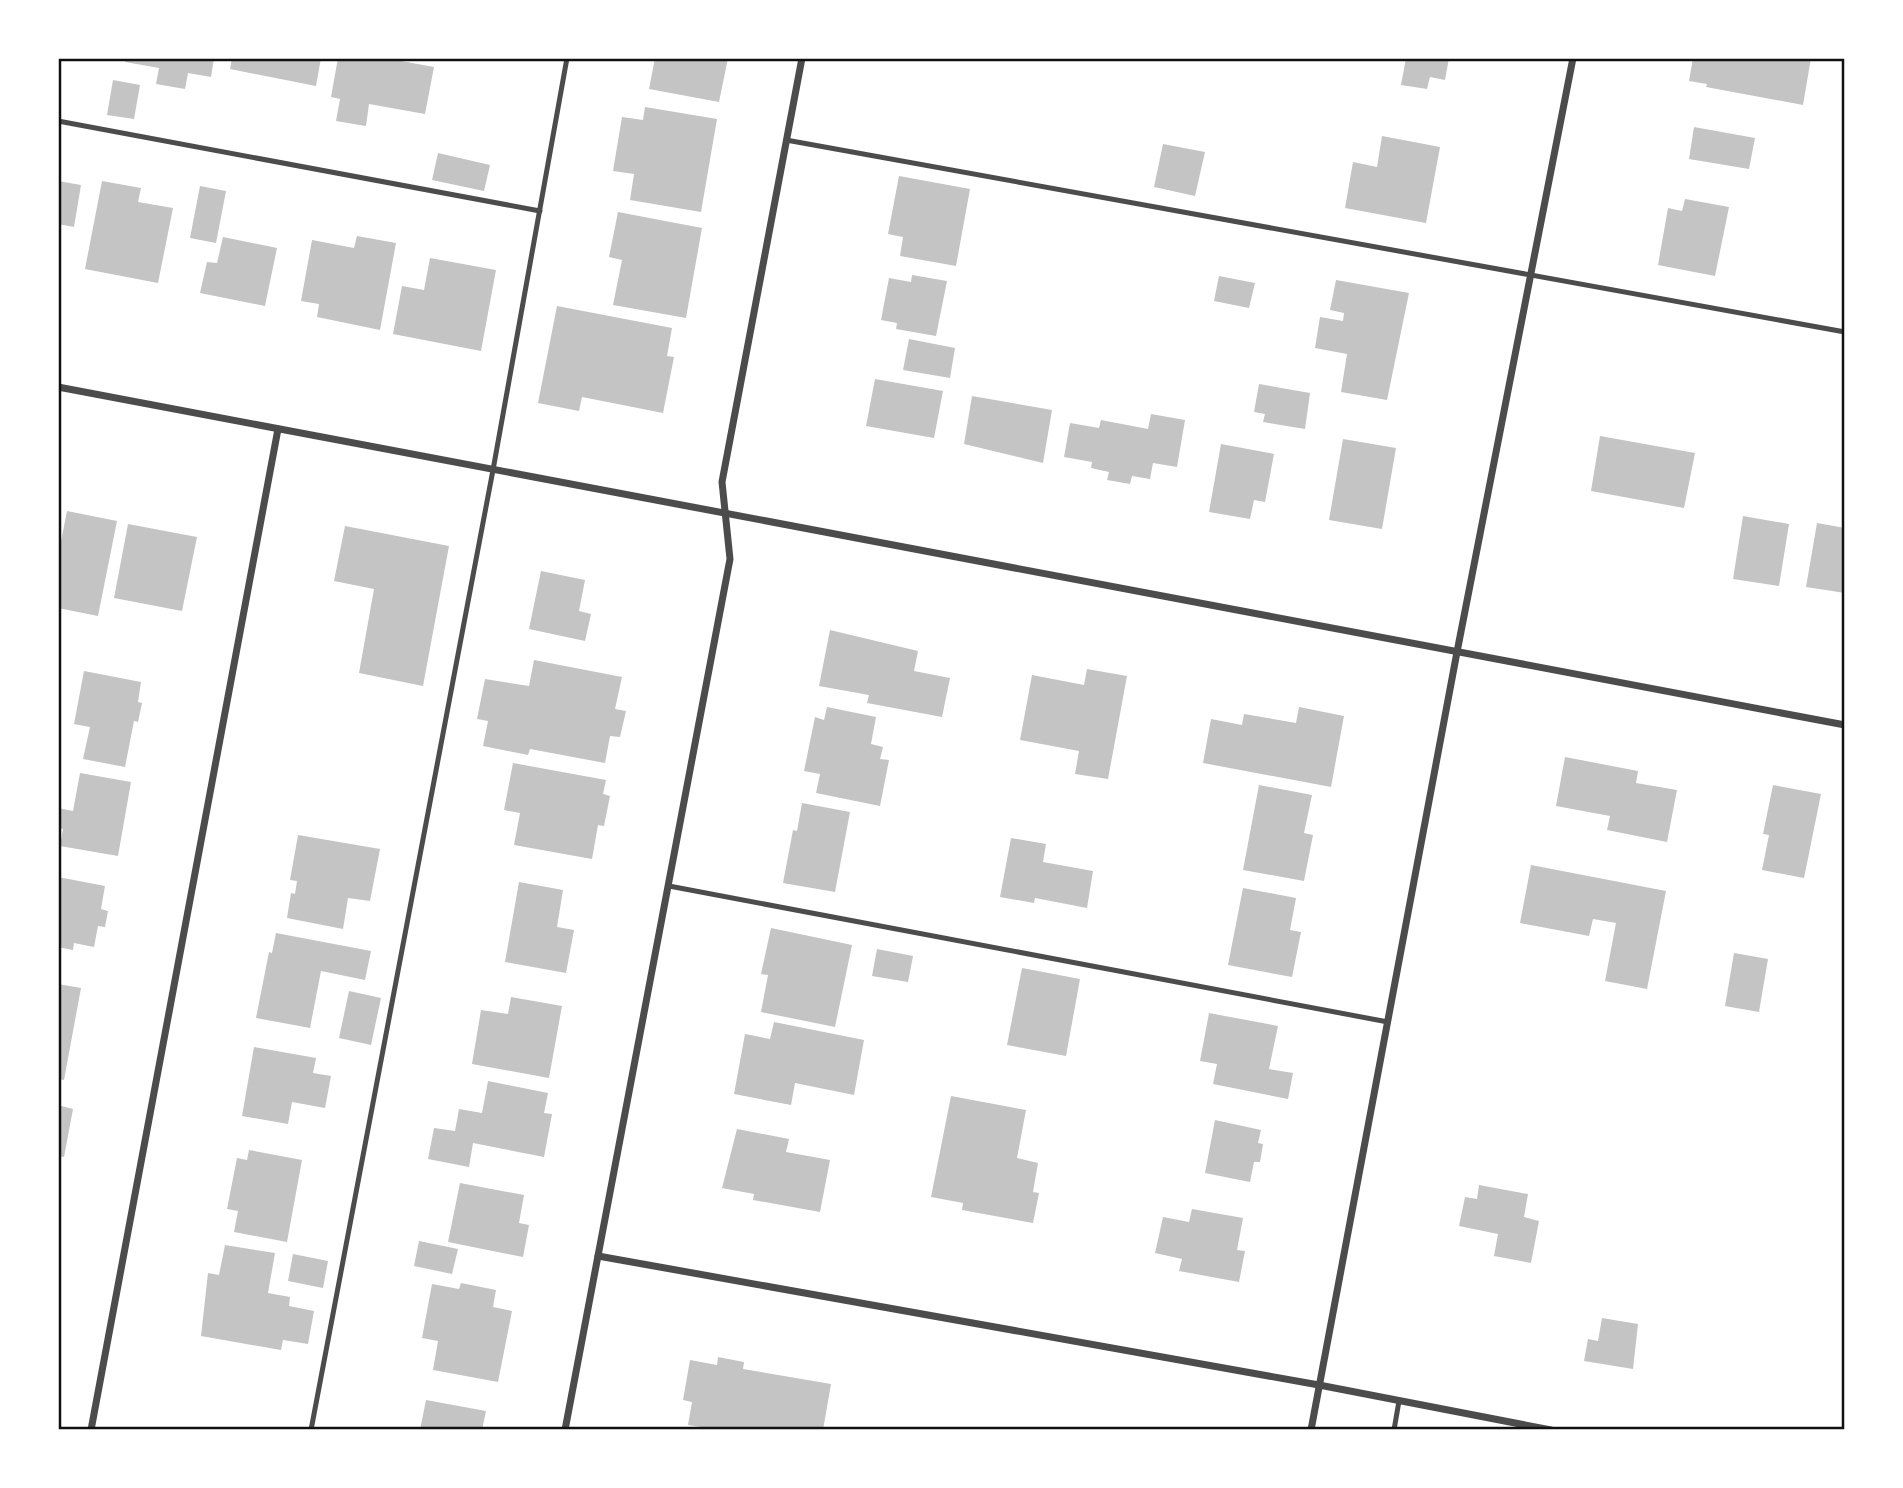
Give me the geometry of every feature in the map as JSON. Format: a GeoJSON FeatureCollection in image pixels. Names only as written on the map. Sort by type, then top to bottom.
{"type":"FeatureCollection","features":[{"type":"Feature","properties":{"kind":"street"},"geometry":{"type":"LineString","coordinates":[[565,1430],[730,559],[722,482],[802,58]]}},
{"type":"Feature","properties":{"kind":"street"},"geometry":{"type":"LineString","coordinates":[[1311,1430],[1457,652],[1573,58]]}},
{"type":"Feature","properties":{"kind":"street"},"geometry":{"type":"LineString","coordinates":[[58,387],[1845,725]]}},
{"type":"Feature","properties":{"kind":"street"},"geometry":{"type":"LineString","coordinates":[[91,1430],[278,429]]}},
{"type":"Feature","properties":{"kind":"street"},"geometry":{"type":"LineString","coordinates":[[598,1256],[1319,1385],[1551,1430]]}},
{"type":"Feature","properties":{"kind":"lane"},"geometry":{"type":"LineString","coordinates":[[311,1430],[493,470],[568,58]]}},
{"type":"Feature","properties":{"kind":"lane"},"geometry":{"type":"LineString","coordinates":[[58,121],[540,211]]}},
{"type":"Feature","properties":{"kind":"lane"},"geometry":{"type":"LineString","coordinates":[[786,140],[1845,332]]}},
{"type":"Feature","properties":{"kind":"lane"},"geometry":{"type":"LineString","coordinates":[[669,886],[1388,1022]]}},
{"type":"Feature","properties":{"kind":"lane"},"geometry":{"type":"LineString","coordinates":[[1394,1430],[1399,1401]]}},
{"type":"Feature","properties":{"kind":"building"},"geometry":{"type":"Polygon","coordinates":[[[126,58],[214,58],[211,77],[188,73],[185,89],[156,84],[159,68],[125,62],[126,58]]]}},
{"type":"Feature","properties":{"kind":"building"},"geometry":{"type":"Polygon","coordinates":[[[232,58],[321,58],[316,86],[230,69],[232,58]]]}},
{"type":"Feature","properties":{"kind":"building"},"geometry":{"type":"Polygon","coordinates":[[[338,58],[402,58],[401,61],[434,67],[425,114],[369,104],[366,126],[336,121],[340,99],[331,97],[338,58]]]}},
{"type":"Feature","properties":{"kind":"building"},"geometry":{"type":"Polygon","coordinates":[[[655,58],[728,58],[719,102],[649,89],[655,58]]]}},
{"type":"Feature","properties":{"kind":"building"},"geometry":{"type":"Polygon","coordinates":[[[1406,58],[1449,58],[1445,80],[1430,77],[1427,89],[1401,85],[1406,58]]]}},
{"type":"Feature","properties":{"kind":"building"},"geometry":{"type":"Polygon","coordinates":[[[1693,58],[1811,58],[1803,105],[1706,87],[1707,84],[1689,81],[1693,58]]]}},
{"type":"Feature","properties":{"kind":"building"},"geometry":{"type":"Polygon","coordinates":[[[113,80],[140,85],[134,119],[107,115],[113,80]]]}},
{"type":"Feature","properties":{"kind":"building"},"geometry":{"type":"Polygon","coordinates":[[[645,107],[717,119],[701,212],[630,200],[634,174],[613,171],[622,117],[643,120],[645,107]]]}},
{"type":"Feature","properties":{"kind":"building"},"geometry":{"type":"Polygon","coordinates":[[[1694,127],[1755,138],[1749,169],[1689,159],[1694,127]]]}},
{"type":"Feature","properties":{"kind":"building"},"geometry":{"type":"Polygon","coordinates":[[[1382,136],[1440,147],[1426,223],[1345,208],[1353,162],[1377,167],[1382,136]]]}},
{"type":"Feature","properties":{"kind":"building"},"geometry":{"type":"Polygon","coordinates":[[[1163,144],[1205,152],[1195,196],[1154,187],[1163,144]]]}},
{"type":"Feature","properties":{"kind":"building"},"geometry":{"type":"Polygon","coordinates":[[[438,153],[490,165],[484,191],[432,180],[438,153]]]}},
{"type":"Feature","properties":{"kind":"building"},"geometry":{"type":"Polygon","coordinates":[[[899,176],[970,189],[956,266],[900,256],[903,237],[888,234],[899,176]]]}},
{"type":"Feature","properties":{"kind":"building"},"geometry":{"type":"Polygon","coordinates":[[[58,181],[81,185],[74,227],[58,224],[58,181]]]}},
{"type":"Feature","properties":{"kind":"building"},"geometry":{"type":"Polygon","coordinates":[[[102,181],[141,188],[138,202],[173,208],[158,283],[85,269],[102,181]]]}},
{"type":"Feature","properties":{"kind":"building"},"geometry":{"type":"Polygon","coordinates":[[[200,186],[226,191],[216,243],[190,238],[200,186]]]}},
{"type":"Feature","properties":{"kind":"building"},"geometry":{"type":"Polygon","coordinates":[[[1685,199],[1729,207],[1715,276],[1658,265],[1668,208],[1682,211],[1685,199]]]}},
{"type":"Feature","properties":{"kind":"building"},"geometry":{"type":"Polygon","coordinates":[[[618,212],[702,228],[686,318],[613,305],[622,260],[609,257],[618,212]]]}},
{"type":"Feature","properties":{"kind":"building"},"geometry":{"type":"Polygon","coordinates":[[[357,236],[396,243],[380,330],[317,317],[319,304],[301,301],[312,240],[354,248],[357,236]]]}},
{"type":"Feature","properties":{"kind":"building"},"geometry":{"type":"Polygon","coordinates":[[[223,237],[277,248],[265,306],[200,293],[207,262],[217,263],[223,237]]]}},
{"type":"Feature","properties":{"kind":"building"},"geometry":{"type":"Polygon","coordinates":[[[430,258],[496,270],[481,351],[393,334],[402,286],[424,290],[430,258]]]}},
{"type":"Feature","properties":{"kind":"building"},"geometry":{"type":"Polygon","coordinates":[[[912,275],[947,281],[936,336],[896,329],[897,323],[881,320],[889,278],[911,282],[912,275]]]}},
{"type":"Feature","properties":{"kind":"building"},"geometry":{"type":"Polygon","coordinates":[[[1219,276],[1255,283],[1249,308],[1214,301],[1219,276]]]}},
{"type":"Feature","properties":{"kind":"building"},"geometry":{"type":"Polygon","coordinates":[[[1336,280],[1409,293],[1387,400],[1341,392],[1347,354],[1315,348],[1320,317],[1343,321],[1344,313],[1330,310],[1336,280]]]}},
{"type":"Feature","properties":{"kind":"building"},"geometry":{"type":"Polygon","coordinates":[[[557,306],[672,328],[667,356],[674,357],[663,413],[582,397],[579,411],[538,403],[557,306]]]}},
{"type":"Feature","properties":{"kind":"building"},"geometry":{"type":"Polygon","coordinates":[[[909,339],[955,348],[950,378],[903,370],[909,339]]]}},
{"type":"Feature","properties":{"kind":"building"},"geometry":{"type":"Polygon","coordinates":[[[875,379],[943,391],[934,438],[866,426],[875,379]]]}},
{"type":"Feature","properties":{"kind":"building"},"geometry":{"type":"Polygon","coordinates":[[[1259,384],[1310,393],[1305,429],[1263,422],[1265,414],[1254,412],[1259,384]]]}},
{"type":"Feature","properties":{"kind":"building"},"geometry":{"type":"Polygon","coordinates":[[[972,396],[1052,410],[1043,463],[964,444],[972,396]]]}},
{"type":"Feature","properties":{"kind":"building"},"geometry":{"type":"Polygon","coordinates":[[[1151,414],[1185,420],[1177,467],[1153,463],[1150,479],[1132,476],[1130,484],[1107,480],[1109,472],[1091,468],[1092,462],[1064,457],[1070,423],[1099,428],[1101,420],[1148,429],[1151,414]]]}},
{"type":"Feature","properties":{"kind":"building"},"geometry":{"type":"Polygon","coordinates":[[[1600,436],[1695,453],[1684,508],[1591,491],[1600,436]]]}},
{"type":"Feature","properties":{"kind":"building"},"geometry":{"type":"Polygon","coordinates":[[[1343,439],[1396,448],[1382,529],[1329,520],[1343,439]]]}},
{"type":"Feature","properties":{"kind":"building"},"geometry":{"type":"Polygon","coordinates":[[[1221,444],[1274,454],[1265,502],[1254,500],[1250,519],[1209,512],[1221,444]]]}},
{"type":"Feature","properties":{"kind":"building"},"geometry":{"type":"Polygon","coordinates":[[[67,511],[117,521],[98,616],[58,608],[58,557],[67,511]]]}},
{"type":"Feature","properties":{"kind":"building"},"geometry":{"type":"Polygon","coordinates":[[[1743,516],[1789,524],[1779,586],[1733,579],[1743,516]]]}},
{"type":"Feature","properties":{"kind":"building"},"geometry":{"type":"Polygon","coordinates":[[[1817,523],[1845,528],[1845,593],[1806,587],[1817,523]]]}},
{"type":"Feature","properties":{"kind":"building"},"geometry":{"type":"Polygon","coordinates":[[[128,524],[197,537],[182,611],[114,598],[128,524]]]}},
{"type":"Feature","properties":{"kind":"building"},"geometry":{"type":"Polygon","coordinates":[[[345,526],[449,546],[423,686],[359,673],[374,589],[334,581],[345,526]]]}},
{"type":"Feature","properties":{"kind":"building"},"geometry":{"type":"Polygon","coordinates":[[[541,571],[585,580],[579,611],[591,614],[585,641],[529,629],[541,571]]]}},
{"type":"Feature","properties":{"kind":"building"},"geometry":{"type":"Polygon","coordinates":[[[830,630],[918,651],[914,671],[950,678],[942,717],[867,703],[869,695],[819,686],[830,630]]]}},
{"type":"Feature","properties":{"kind":"building"},"geometry":{"type":"Polygon","coordinates":[[[534,660],[622,677],[615,709],[626,711],[620,737],[610,736],[605,763],[530,749],[528,755],[483,746],[488,721],[477,719],[485,679],[529,686],[534,660]]]}},
{"type":"Feature","properties":{"kind":"building"},"geometry":{"type":"Polygon","coordinates":[[[1087,669],[1127,676],[1108,779],[1075,774],[1079,751],[1020,740],[1032,675],[1084,685],[1087,669]]]}},
{"type":"Feature","properties":{"kind":"building"},"geometry":{"type":"Polygon","coordinates":[[[84,671],[141,682],[138,702],[142,703],[138,722],[134,721],[125,767],[83,759],[90,727],[74,724],[84,671]]]}},
{"type":"Feature","properties":{"kind":"building"},"geometry":{"type":"Polygon","coordinates":[[[827,707],[876,717],[871,744],[883,747],[880,759],[889,760],[880,806],[816,793],[820,774],[804,771],[815,717],[824,720],[827,707]]]}},
{"type":"Feature","properties":{"kind":"building"},"geometry":{"type":"Polygon","coordinates":[[[1299,707],[1344,716],[1331,787],[1203,763],[1211,719],[1242,725],[1244,714],[1296,723],[1299,707]]]}},
{"type":"Feature","properties":{"kind":"building"},"geometry":{"type":"Polygon","coordinates":[[[1565,757],[1638,771],[1636,783],[1677,790],[1667,842],[1607,830],[1610,816],[1556,806],[1565,757]]]}},
{"type":"Feature","properties":{"kind":"building"},"geometry":{"type":"Polygon","coordinates":[[[513,763],[606,780],[603,794],[610,796],[604,826],[598,825],[592,859],[514,845],[520,813],[504,810],[513,763]]]}},
{"type":"Feature","properties":{"kind":"building"},"geometry":{"type":"Polygon","coordinates":[[[80,773],[131,782],[118,856],[60,846],[63,829],[58,828],[58,808],[73,811],[80,773]]]}},
{"type":"Feature","properties":{"kind":"building"},"geometry":{"type":"Polygon","coordinates":[[[1259,785],[1312,795],[1304,833],[1313,835],[1304,881],[1243,870],[1259,785]]]}},
{"type":"Feature","properties":{"kind":"building"},"geometry":{"type":"Polygon","coordinates":[[[1773,785],[1821,794],[1804,878],[1762,870],[1769,835],[1763,834],[1773,785]]]}},
{"type":"Feature","properties":{"kind":"building"},"geometry":{"type":"Polygon","coordinates":[[[802,803],[850,812],[835,892],[783,883],[793,830],[797,831],[802,803]]]}},
{"type":"Feature","properties":{"kind":"building"},"geometry":{"type":"Polygon","coordinates":[[[298,835],[380,849],[370,901],[348,898],[343,929],[287,918],[291,893],[295,894],[297,881],[290,880],[298,835]]]}},
{"type":"Feature","properties":{"kind":"building"},"geometry":{"type":"Polygon","coordinates":[[[1011,838],[1046,844],[1043,862],[1093,871],[1087,908],[1035,898],[1034,903],[1000,897],[1011,838]]]}},
{"type":"Feature","properties":{"kind":"building"},"geometry":{"type":"Polygon","coordinates":[[[1531,865],[1666,891],[1647,989],[1605,981],[1616,923],[1593,919],[1589,936],[1520,923],[1531,865]]]}},
{"type":"Feature","properties":{"kind":"building"},"geometry":{"type":"Polygon","coordinates":[[[58,877],[105,886],[101,909],[108,911],[105,927],[98,926],[94,947],[74,943],[73,950],[58,947],[58,877]]]}},
{"type":"Feature","properties":{"kind":"building"},"geometry":{"type":"Polygon","coordinates":[[[519,882],[563,890],[557,927],[574,930],[566,973],[505,962],[519,882]]]}},
{"type":"Feature","properties":{"kind":"building"},"geometry":{"type":"Polygon","coordinates":[[[1243,888],[1296,898],[1290,930],[1301,932],[1292,977],[1228,965],[1243,888]]]}},
{"type":"Feature","properties":{"kind":"building"},"geometry":{"type":"Polygon","coordinates":[[[771,928],[852,945],[835,1027],[761,1012],[768,975],[761,974],[771,928]]]}},
{"type":"Feature","properties":{"kind":"building"},"geometry":{"type":"Polygon","coordinates":[[[276,933],[371,951],[365,980],[321,971],[310,1028],[256,1018],[269,952],[272,953],[276,933]]]}},
{"type":"Feature","properties":{"kind":"building"},"geometry":{"type":"Polygon","coordinates":[[[877,949],[913,956],[908,982],[872,976],[877,949]]]}},
{"type":"Feature","properties":{"kind":"building"},"geometry":{"type":"Polygon","coordinates":[[[1734,953],[1768,959],[1759,1012],[1725,1006],[1734,953]]]}},
{"type":"Feature","properties":{"kind":"building"},"geometry":{"type":"Polygon","coordinates":[[[1022,968],[1080,979],[1066,1056],[1007,1045],[1022,968]]]}},
{"type":"Feature","properties":{"kind":"building"},"geometry":{"type":"Polygon","coordinates":[[[58,984],[81,988],[64,1080],[58,1079],[58,984]]]}},
{"type":"Feature","properties":{"kind":"building"},"geometry":{"type":"Polygon","coordinates":[[[349,991],[381,998],[371,1045],[339,1038],[349,991]]]}},
{"type":"Feature","properties":{"kind":"building"},"geometry":{"type":"Polygon","coordinates":[[[511,997],[562,1006],[549,1078],[472,1064],[481,1010],[508,1014],[511,997]]]}},
{"type":"Feature","properties":{"kind":"building"},"geometry":{"type":"Polygon","coordinates":[[[1209,1013],[1278,1026],[1269,1069],[1293,1073],[1288,1099],[1213,1084],[1217,1064],[1200,1061],[1209,1013]]]}},
{"type":"Feature","properties":{"kind":"building"},"geometry":{"type":"Polygon","coordinates":[[[774,1022],[864,1040],[854,1095],[795,1083],[791,1105],[734,1094],[745,1034],[770,1039],[774,1022]]]}},
{"type":"Feature","properties":{"kind":"building"},"geometry":{"type":"Polygon","coordinates":[[[254,1047],[316,1058],[313,1073],[331,1076],[325,1108],[292,1102],[288,1124],[242,1116],[254,1047]]]}},
{"type":"Feature","properties":{"kind":"building"},"geometry":{"type":"Polygon","coordinates":[[[488,1081],[548,1093],[544,1113],[552,1114],[544,1157],[473,1143],[469,1167],[428,1159],[434,1128],[455,1131],[459,1109],[482,1113],[488,1081]]]}},
{"type":"Feature","properties":{"kind":"building"},"geometry":{"type":"Polygon","coordinates":[[[951,1096],[1026,1110],[1017,1158],[1038,1163],[1033,1192],[1039,1193],[1033,1223],[962,1210],[963,1203],[931,1197],[951,1096]]]}},
{"type":"Feature","properties":{"kind":"building"},"geometry":{"type":"Polygon","coordinates":[[[58,1105],[73,1109],[64,1157],[58,1156],[58,1105]]]}},
{"type":"Feature","properties":{"kind":"building"},"geometry":{"type":"Polygon","coordinates":[[[1215,1120],[1261,1130],[1258,1143],[1263,1144],[1260,1162],[1254,1162],[1250,1182],[1205,1173],[1215,1120]]]}},
{"type":"Feature","properties":{"kind":"building"},"geometry":{"type":"Polygon","coordinates":[[[737,1129],[789,1139],[786,1152],[830,1160],[820,1212],[753,1200],[754,1194],[722,1188],[737,1129]]]}},
{"type":"Feature","properties":{"kind":"building"},"geometry":{"type":"Polygon","coordinates":[[[249,1150],[302,1160],[287,1242],[234,1232],[238,1211],[227,1209],[237,1158],[247,1160],[249,1150]]]}},
{"type":"Feature","properties":{"kind":"building"},"geometry":{"type":"Polygon","coordinates":[[[460,1183],[524,1195],[519,1223],[529,1225],[523,1257],[448,1242],[460,1183]]]}},
{"type":"Feature","properties":{"kind":"building"},"geometry":{"type":"Polygon","coordinates":[[[1479,1185],[1528,1194],[1524,1217],[1539,1221],[1531,1263],[1494,1256],[1498,1234],[1459,1226],[1465,1197],[1477,1199],[1479,1185]]]}},
{"type":"Feature","properties":{"kind":"building"},"geometry":{"type":"Polygon","coordinates":[[[1192,1209],[1243,1218],[1237,1250],[1245,1251],[1239,1282],[1179,1271],[1182,1259],[1155,1253],[1163,1217],[1189,1222],[1192,1209]]]}},
{"type":"Feature","properties":{"kind":"building"},"geometry":{"type":"Polygon","coordinates":[[[419,1241],[458,1249],[452,1274],[414,1266],[419,1241]]]}},
{"type":"Feature","properties":{"kind":"building"},"geometry":{"type":"Polygon","coordinates":[[[225,1245],[275,1253],[268,1293],[290,1297],[289,1306],[314,1311],[308,1344],[283,1340],[281,1350],[201,1336],[208,1273],[219,1275],[225,1245]]]}},
{"type":"Feature","properties":{"kind":"building"},"geometry":{"type":"Polygon","coordinates":[[[293,1254],[328,1261],[323,1288],[288,1281],[293,1254]]]}},
{"type":"Feature","properties":{"kind":"building"},"geometry":{"type":"Polygon","coordinates":[[[461,1283],[496,1290],[493,1307],[512,1311],[498,1382],[433,1370],[438,1341],[422,1338],[432,1284],[459,1289],[461,1283]]]}},
{"type":"Feature","properties":{"kind":"building"},"geometry":{"type":"Polygon","coordinates":[[[1602,1318],[1638,1324],[1633,1369],[1584,1361],[1588,1339],[1598,1341],[1602,1318]]]}},
{"type":"Feature","properties":{"kind":"building"},"geometry":{"type":"Polygon","coordinates":[[[718,1357],[744,1362],[743,1369],[831,1384],[823,1430],[721,1430],[688,1425],[692,1402],[683,1400],[690,1360],[717,1365],[718,1357]]]}},
{"type":"Feature","properties":{"kind":"building"},"geometry":{"type":"Polygon","coordinates":[[[426,1400],[486,1411],[482,1430],[420,1430],[426,1400]]]}}]}
